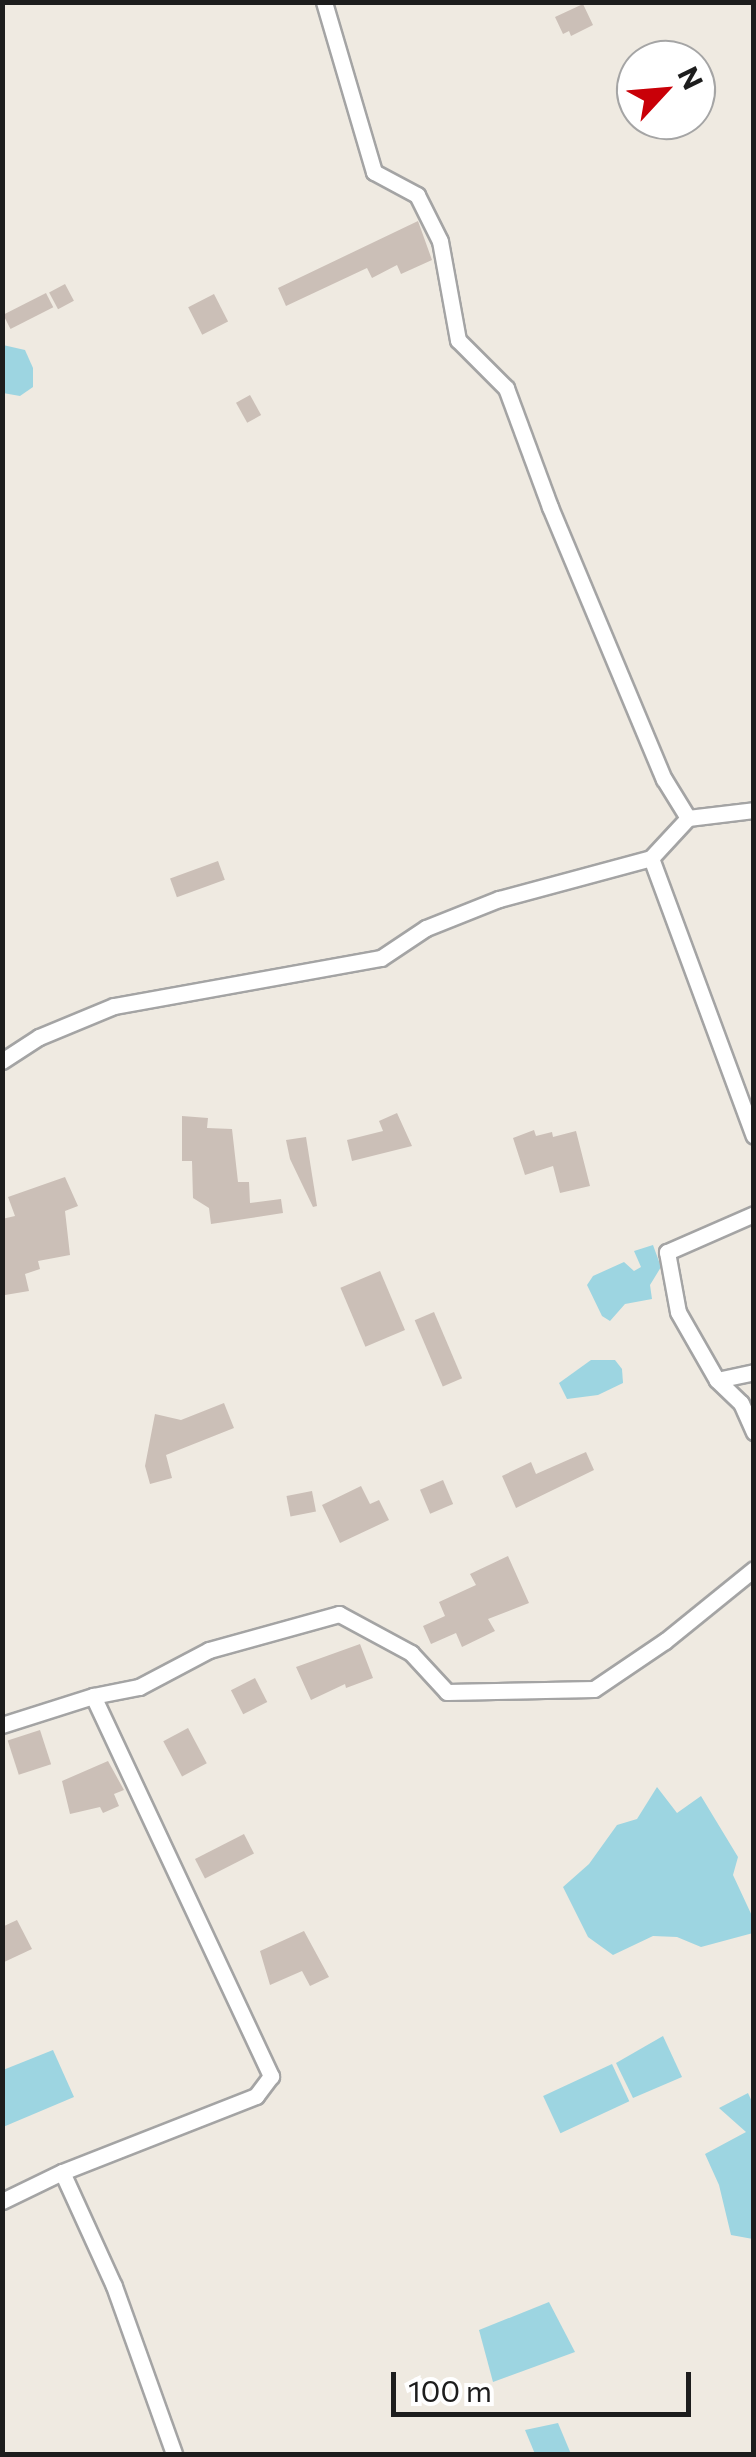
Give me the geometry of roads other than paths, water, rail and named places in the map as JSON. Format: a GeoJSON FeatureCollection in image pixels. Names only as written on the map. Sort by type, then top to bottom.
{"type":"FeatureCollection","features":[{"type":"Feature","properties":{"kind":"street"},"geometry":{"type":"LineString","coordinates":[[324,2],[374,172],[418,195],[440,242],[458,340],[506,388],[550,506],[664,779],[688,818]]}},
{"type":"Feature","properties":{"kind":"street"},"geometry":{"type":"LineString","coordinates":[[2,1061],[39,1037],[114,1006],[380,958],[426,928],[499,898],[651,858],[688,818],[754,810]]}},
{"type":"Feature","properties":{"kind":"street"},"geometry":{"type":"LineString","coordinates":[[651,858],[754,1136]]}},
{"type":"Feature","properties":{"kind":"street"},"geometry":{"type":"LineString","coordinates":[[754,1214],[666,1252],[678,1312],[717,1380],[741,1403],[754,1432]]}},
{"type":"Feature","properties":{"kind":"street"},"geometry":{"type":"LineString","coordinates":[[717,1380],[754,1372]]}},
{"type":"Feature","properties":{"kind":"street"},"geometry":{"type":"LineString","coordinates":[[2,1725],[93,1696],[139,1687],[209,1650],[339,1614],[411,1653],[447,1692],[594,1689],[664,1641],[754,1569]]}},
{"type":"Feature","properties":{"kind":"street"},"geometry":{"type":"LineString","coordinates":[[2,2201],[62,2172],[256,2096],[271,2076],[93,1696]]}},
{"type":"Feature","properties":{"kind":"street"},"geometry":{"type":"LineString","coordinates":[[62,2172],[114,2286],[174,2454]]}},
{"type":"Feature","properties":{"kind":"water"},"geometry":{"type":"Polygon","coordinates":[[[3,345],[25,350],[33,368],[33,387],[20,396],[3,393],[3,345]]]}},
{"type":"Feature","properties":{"kind":"water"},"geometry":{"type":"Polygon","coordinates":[[[653,1245],[661,1267],[650,1285],[652,1299],[625,1304],[610,1321],[602,1316],[587,1285],[593,1276],[624,1262],[634,1271],[641,1267],[634,1251],[653,1245]]]}},
{"type":"Feature","properties":{"kind":"water"},"geometry":{"type":"Polygon","coordinates":[[[591,1360],[615,1360],[622,1369],[623,1383],[598,1395],[567,1399],[559,1383],[591,1360]]]}},
{"type":"Feature","properties":{"kind":"water"},"geometry":{"type":"Polygon","coordinates":[[[657,1787],[677,1813],[701,1796],[738,1857],[733,1875],[753,1918],[753,1933],[701,1947],[677,1937],[653,1936],[613,1955],[588,1937],[563,1887],[589,1864],[617,1825],[637,1819],[657,1787]]]}},
{"type":"Feature","properties":{"kind":"water"},"geometry":{"type":"Polygon","coordinates":[[[663,2036],[682,2077],[633,2098],[616,2063],[663,2036]]]}},
{"type":"Feature","properties":{"kind":"water"},"geometry":{"type":"Polygon","coordinates":[[[53,2050],[74,2097],[3,2127],[3,2070],[53,2050]]]}},
{"type":"Feature","properties":{"kind":"water"},"geometry":{"type":"Polygon","coordinates":[[[612,2064],[629,2101],[560,2133],[543,2096],[612,2064]]]}},
{"type":"Feature","properties":{"kind":"water"},"geometry":{"type":"Polygon","coordinates":[[[748,2093],[754,2106],[753,2239],[731,2235],[719,2185],[705,2154],[746,2132],[719,2108],[748,2093]]]}},
{"type":"Feature","properties":{"kind":"water"},"geometry":{"type":"Polygon","coordinates":[[[549,2302],[575,2352],[493,2382],[479,2330],[549,2302]]]}},
{"type":"Feature","properties":{"kind":"water"},"geometry":{"type":"Polygon","coordinates":[[[558,2423],[571,2454],[535,2454],[525,2430],[558,2423]]]}}]}
